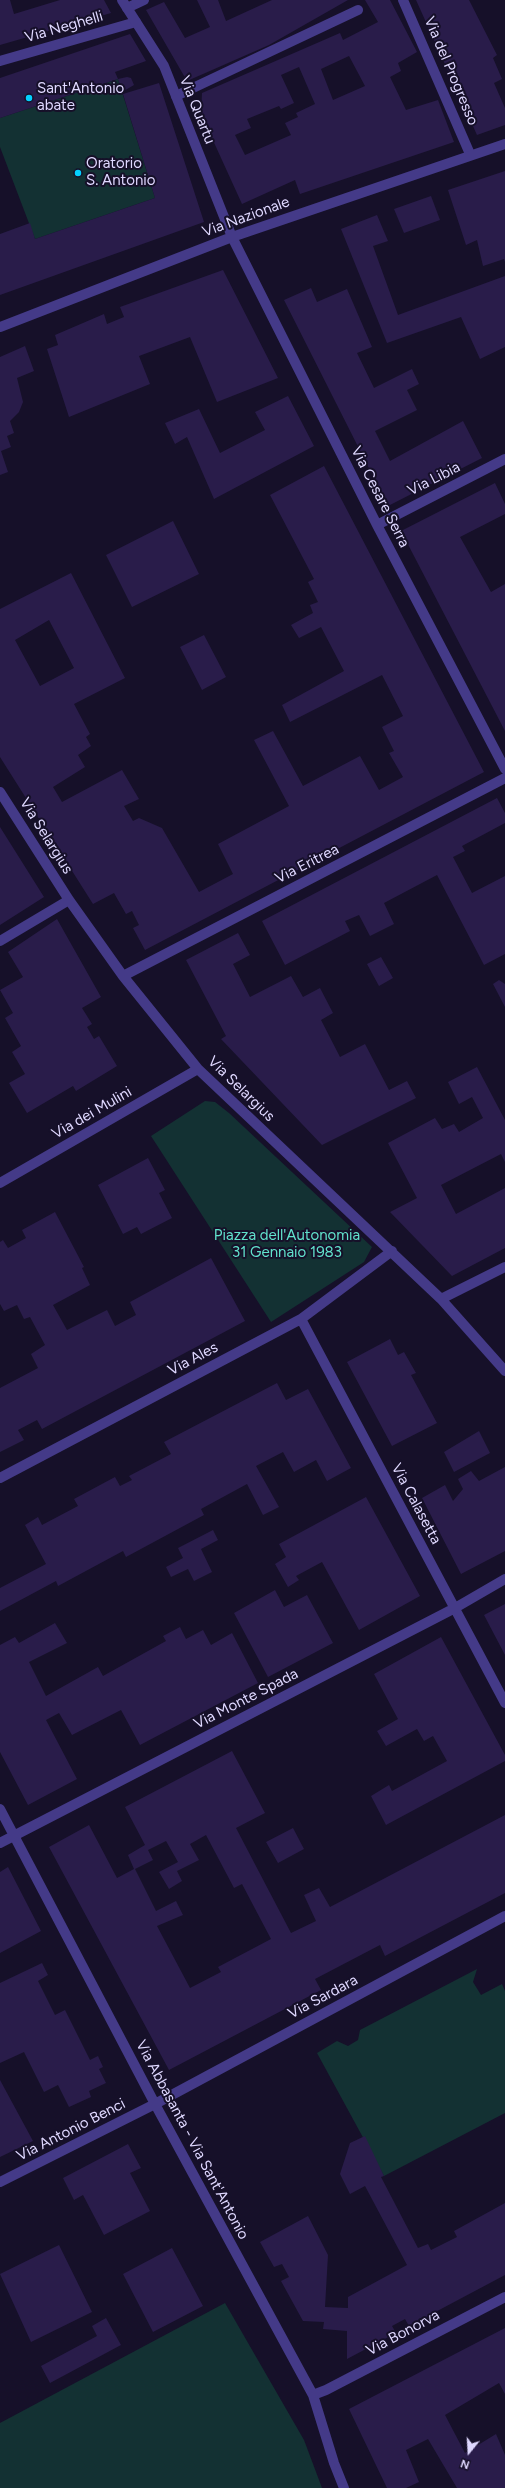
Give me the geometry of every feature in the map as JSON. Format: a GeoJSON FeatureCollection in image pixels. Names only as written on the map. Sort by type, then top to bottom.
{"type":"FeatureCollection","features":[{"type":"Feature","properties":{"kind":"street"},"geometry":{"type":"LineString","coordinates":[[125,4],[144,0]]}},
{"type":"Feature","properties":{"kind":"street","name":"Via del Progresso"},"geometry":{"type":"LineString","coordinates":[[403,0],[470,154]]}},
{"type":"Feature","properties":{"kind":"street","name":"Via Quartu"},"geometry":{"type":"LineString","coordinates":[[125,4],[164,66],[232,237]]}},
{"type":"Feature","properties":{"kind":"street"},"geometry":{"type":"LineString","coordinates":[[176,96],[358,10]]}},
{"type":"Feature","properties":{"kind":"street","name":"Via Neghelli"},"geometry":{"type":"LineString","coordinates":[[0,61],[136,22]]}},
{"type":"Feature","properties":{"kind":"street","name":"Via Nazionale"},"geometry":{"type":"LineString","coordinates":[[0,327],[232,237],[470,154],[505,144]]}},
{"type":"Feature","properties":{"kind":"street","name":"Via Cesare Serra"},"geometry":{"type":"LineString","coordinates":[[232,237],[377,525],[505,769]]}},
{"type":"Feature","properties":{"kind":"street","name":"Via Libia"},"geometry":{"type":"LineString","coordinates":[[377,525],[505,460]]}},
{"type":"Feature","properties":{"kind":"street","name":"Via Eritrea"},"geometry":{"type":"LineString","coordinates":[[123,976],[505,778]]}},
{"type":"Feature","properties":{"kind":"street","name":"Via Selargius"},"geometry":{"type":"LineString","coordinates":[[0,792],[69,900],[123,976],[198,1069],[441,1299],[505,1371]]}},
{"type":"Feature","properties":{"kind":"street"},"geometry":{"type":"LineString","coordinates":[[0,941],[69,900]]}},
{"type":"Feature","properties":{"kind":"street","name":"Via dei Mulini"},"geometry":{"type":"LineString","coordinates":[[0,1183],[198,1069]]}},
{"type":"Feature","properties":{"kind":"street","name":"Via Ales"},"geometry":{"type":"LineString","coordinates":[[0,1478],[301,1319],[392,1251]]}},
{"type":"Feature","properties":{"kind":"street"},"geometry":{"type":"LineString","coordinates":[[441,1299],[505,1267]]}},
{"type":"Feature","properties":{"kind":"street","name":"Via Calasetta"},"geometry":{"type":"LineString","coordinates":[[301,1319],[505,1703]]}},
{"type":"Feature","properties":{"kind":"street","name":"Via Monte Spada"},"geometry":{"type":"LineString","coordinates":[[0,1843],[455,1608],[505,1579]]}},
{"type":"Feature","properties":{"kind":"street","name":"Via Abbasanta - Via Sant'Antonio"},"geometry":{"type":"LineString","coordinates":[[0,1809],[155,2104],[313,2395],[334,2463],[344,2488]]}},
{"type":"Feature","properties":{"kind":"street","name":"Via Sardara"},"geometry":{"type":"LineString","coordinates":[[155,2104],[505,1916]]}},
{"type":"Feature","properties":{"kind":"street","name":"Via Antonio Benci"},"geometry":{"type":"LineString","coordinates":[[0,2182],[155,2104]]}},
{"type":"Feature","properties":{"kind":"street","name":"Via Bonorva"},"geometry":{"type":"LineString","coordinates":[[313,2395],[326,2390],[505,2296]]}},
{"type":"Feature","properties":{"kind":"green space","name":"Oratorio S. Antonio"},"geometry":{"type":"Polygon","coordinates":[[[118,79],[155,198],[35,239],[0,147],[0,118],[118,79]]]}},
{"type":"Feature","properties":{"kind":"green space","name":"Piazza dell'Autonomia 31 Gennaio 1983"},"geometry":{"type":"Polygon","coordinates":[[[205,1101],[215,1102],[229,1113],[372,1247],[364,1262],[271,1322],[151,1136],[205,1101]]]}},
{"type":"Feature","properties":{"kind":"green space"},"geometry":{"type":"Polygon","coordinates":[[[477,1969],[473,1982],[481,1995],[502,1984],[505,1991],[505,2113],[384,2176],[317,2053],[337,2041],[348,2046],[358,2040],[360,2030],[477,1969]]]}},
{"type":"Feature","properties":{"kind":"green space"},"geometry":{"type":"Polygon","coordinates":[[[225,2303],[304,2440],[322,2488],[0,2488],[0,2423],[225,2303]]]}},
{"type":"Feature","properties":{"kind":"building"},"geometry":{"type":"Polygon","coordinates":[[[0,0],[10,0],[14,14],[60,0],[104,0],[111,13],[0,45],[0,0]]]}},
{"type":"Feature","properties":{"kind":"building"},"geometry":{"type":"Polygon","coordinates":[[[197,0],[218,0],[226,21],[272,0],[348,0],[269,45],[187,81],[146,10],[164,2],[185,38],[210,27],[197,0]]]}},
{"type":"Feature","properties":{"kind":"building"},"geometry":{"type":"Polygon","coordinates":[[[365,0],[390,0],[417,52],[398,63],[401,71],[390,77],[406,110],[438,100],[454,142],[300,194],[295,180],[242,204],[201,114],[202,93],[340,33],[343,40],[378,22],[365,0]],[[349,56],[321,69],[333,100],[365,86],[349,56]],[[299,67],[281,75],[294,103],[281,109],[279,106],[247,119],[251,128],[235,135],[245,155],[291,135],[285,123],[298,117],[296,113],[315,104],[299,67]]]}},
{"type":"Feature","properties":{"kind":"building"},"geometry":{"type":"Polygon","coordinates":[[[416,0],[469,0],[497,55],[493,58],[502,79],[494,83],[505,108],[505,125],[477,135],[416,0]]]}},
{"type":"Feature","properties":{"kind":"building","name":"Sant'Antonio abate"},"geometry":{"type":"Polygon","coordinates":[[[130,34],[146,61],[115,72],[118,79],[0,118],[0,78],[130,34]]]}},
{"type":"Feature","properties":{"kind":"building"},"geometry":{"type":"Polygon","coordinates":[[[127,77],[131,78],[134,85],[122,92],[118,79],[127,77]]]}},
{"type":"Feature","properties":{"kind":"building"},"geometry":{"type":"Polygon","coordinates":[[[159,83],[204,222],[0,295],[0,234],[30,223],[35,239],[155,198],[123,94],[159,83]]]}},
{"type":"Feature","properties":{"kind":"building"},"geometry":{"type":"Polygon","coordinates":[[[505,171],[505,262],[504,259],[483,266],[477,240],[466,245],[448,190],[505,171]]]}},
{"type":"Feature","properties":{"kind":"building"},"geometry":{"type":"Polygon","coordinates":[[[431,196],[440,220],[404,233],[394,209],[431,196]]]}},
{"type":"Feature","properties":{"kind":"building"},"geometry":{"type":"Polygon","coordinates":[[[377,215],[388,241],[373,246],[398,315],[505,276],[505,347],[480,359],[461,317],[387,343],[341,229],[377,215]]]}},
{"type":"Feature","properties":{"kind":"building"},"geometry":{"type":"Polygon","coordinates":[[[223,270],[278,378],[217,402],[190,337],[139,356],[150,384],[69,417],[47,349],[58,345],[55,335],[104,314],[107,324],[124,317],[120,307],[223,270]]]}},
{"type":"Feature","properties":{"kind":"building"},"geometry":{"type":"Polygon","coordinates":[[[311,288],[317,302],[347,289],[372,347],[357,353],[374,388],[412,369],[419,384],[407,390],[417,410],[375,431],[390,461],[463,421],[482,458],[388,506],[284,300],[311,288]]]}},
{"type":"Feature","properties":{"kind":"building"},"geometry":{"type":"Polygon","coordinates":[[[25,346],[34,371],[17,378],[23,402],[19,412],[10,421],[14,433],[7,436],[11,447],[1,451],[8,472],[0,475],[0,357],[25,346]]]}},
{"type":"Feature","properties":{"kind":"building"},"geometry":{"type":"Polygon","coordinates":[[[288,396],[314,446],[214,499],[187,437],[175,444],[165,423],[199,409],[220,453],[265,430],[255,412],[288,396]]]}},
{"type":"Feature","properties":{"kind":"building"},"geometry":{"type":"Polygon","coordinates":[[[324,466],[484,772],[145,950],[133,928],[139,925],[132,911],[126,914],[114,893],[93,904],[0,757],[0,609],[71,573],[125,678],[74,704],[90,734],[86,737],[91,746],[78,755],[85,767],[53,787],[62,802],[122,770],[139,799],[124,806],[133,821],[139,818],[162,828],[199,892],[233,874],[218,844],[289,806],[254,740],[273,731],[303,786],[360,756],[379,790],[403,777],[389,753],[394,751],[382,727],[403,716],[382,675],[290,722],[282,705],[344,671],[321,627],[299,638],[291,625],[313,613],[310,605],[318,602],[308,582],[314,579],[270,495],[324,466]],[[49,620],[15,640],[40,686],[74,668],[49,620]]]}},
{"type":"Feature","properties":{"kind":"building"},"geometry":{"type":"Polygon","coordinates":[[[495,483],[505,504],[505,514],[460,537],[491,592],[505,584],[505,731],[401,531],[495,483]]]}},
{"type":"Feature","properties":{"kind":"building"},"geometry":{"type":"Polygon","coordinates":[[[173,521],[199,574],[132,607],[106,555],[173,521]]]}},
{"type":"Feature","properties":{"kind":"building"},"geometry":{"type":"Polygon","coordinates":[[[204,635],[226,677],[202,690],[180,647],[204,635]]]}},
{"type":"Feature","properties":{"kind":"building"},"geometry":{"type":"Polygon","coordinates":[[[497,798],[505,813],[505,823],[462,846],[465,851],[453,857],[472,893],[505,876],[505,954],[484,965],[437,875],[384,903],[394,924],[370,936],[359,915],[345,921],[350,931],[285,965],[262,921],[497,798]]]}},
{"type":"Feature","properties":{"kind":"building"},"geometry":{"type":"Polygon","coordinates":[[[0,827],[44,897],[0,925],[0,827]]]}},
{"type":"Feature","properties":{"kind":"building"},"geometry":{"type":"Polygon","coordinates":[[[57,919],[101,997],[82,1008],[92,1024],[87,1027],[94,1039],[99,1036],[117,1066],[76,1091],[73,1086],[27,1113],[9,1083],[25,1074],[12,1052],[21,1046],[5,1018],[13,1013],[0,990],[23,977],[8,952],[57,919]]]}},
{"type":"Feature","properties":{"kind":"building"},"geometry":{"type":"Polygon","coordinates":[[[238,933],[250,955],[233,964],[250,997],[291,976],[303,997],[320,988],[333,1013],[321,1020],[340,1057],[365,1044],[389,1090],[407,1081],[416,1098],[322,1145],[221,1039],[226,1036],[186,960],[238,933]]]}},
{"type":"Feature","properties":{"kind":"building"},"geometry":{"type":"Polygon","coordinates":[[[381,957],[393,978],[379,986],[367,964],[381,957]]]}},
{"type":"Feature","properties":{"kind":"building"},"geometry":{"type":"Polygon","coordinates":[[[499,980],[505,984],[505,1007],[493,984],[499,980]]]}},
{"type":"Feature","properties":{"kind":"building"},"geometry":{"type":"Polygon","coordinates":[[[477,1067],[505,1120],[505,1162],[501,1154],[441,1185],[456,1214],[505,1188],[505,1248],[452,1276],[390,1212],[417,1198],[388,1143],[435,1118],[442,1129],[454,1124],[459,1132],[483,1118],[472,1097],[459,1104],[448,1082],[477,1067]]]}},
{"type":"Feature","properties":{"kind":"building"},"geometry":{"type":"Polygon","coordinates":[[[148,1158],[165,1190],[159,1193],[172,1218],[141,1234],[137,1227],[123,1234],[98,1185],[148,1158]]]}},
{"type":"Feature","properties":{"kind":"building"},"geometry":{"type":"Polygon","coordinates":[[[55,1212],[84,1267],[82,1268],[90,1285],[53,1305],[67,1330],[107,1310],[115,1326],[136,1315],[130,1302],[211,1258],[245,1321],[42,1429],[37,1420],[18,1430],[24,1440],[0,1452],[0,1388],[38,1368],[31,1354],[45,1345],[30,1317],[24,1319],[17,1305],[4,1311],[0,1304],[0,1242],[3,1240],[8,1248],[26,1238],[22,1230],[55,1212]]]}},
{"type":"Feature","properties":{"kind":"building"},"geometry":{"type":"Polygon","coordinates":[[[390,1339],[398,1355],[404,1352],[416,1373],[411,1375],[437,1423],[392,1446],[347,1362],[390,1339]]]}},
{"type":"Feature","properties":{"kind":"building"},"geometry":{"type":"Polygon","coordinates":[[[277,1383],[286,1400],[308,1389],[351,1468],[327,1481],[316,1460],[294,1472],[283,1452],[256,1466],[279,1507],[263,1515],[247,1484],[201,1509],[204,1515],[126,1557],[123,1551],[58,1586],[56,1581],[0,1611],[0,1588],[46,1564],[25,1525],[38,1517],[42,1525],[78,1506],[74,1499],[115,1477],[120,1486],[132,1480],[129,1476],[171,1454],[164,1442],[277,1383]]]}},
{"type":"Feature","properties":{"kind":"building"},"geometry":{"type":"Polygon","coordinates":[[[479,1431],[490,1453],[454,1472],[444,1452],[479,1431]]]}},
{"type":"Feature","properties":{"kind":"building"},"geometry":{"type":"Polygon","coordinates":[[[505,1467],[505,1551],[461,1574],[422,1498],[445,1485],[453,1501],[463,1489],[458,1479],[471,1471],[479,1481],[505,1467]]]}},
{"type":"Feature","properties":{"kind":"building"},"geometry":{"type":"Polygon","coordinates":[[[366,1497],[420,1596],[359,1630],[322,1562],[296,1576],[299,1580],[288,1587],[275,1564],[286,1557],[279,1544],[366,1497]]]}},
{"type":"Feature","properties":{"kind":"building"},"geometry":{"type":"Polygon","coordinates":[[[213,1530],[218,1540],[201,1549],[212,1572],[194,1581],[188,1569],[171,1577],[166,1567],[183,1558],[178,1548],[213,1530]]]}},
{"type":"Feature","properties":{"kind":"building"},"geometry":{"type":"Polygon","coordinates":[[[275,1590],[284,1607],[307,1595],[333,1643],[268,1677],[234,1613],[275,1590]]]}},
{"type":"Feature","properties":{"kind":"building"},"geometry":{"type":"Polygon","coordinates":[[[505,1604],[505,1655],[484,1615],[505,1604]]]}},
{"type":"Feature","properties":{"kind":"building"},"geometry":{"type":"Polygon","coordinates":[[[55,1623],[67,1643],[29,1662],[46,1696],[98,1667],[103,1676],[166,1641],[163,1636],[180,1627],[186,1639],[203,1630],[211,1645],[232,1633],[258,1683],[140,1745],[121,1710],[72,1735],[59,1713],[46,1720],[77,1779],[28,1805],[0,1752],[0,1645],[15,1637],[19,1643],[55,1623]]]}},
{"type":"Feature","properties":{"kind":"building"},"geometry":{"type":"Polygon","coordinates":[[[441,1637],[505,1755],[505,1761],[386,1825],[371,1796],[389,1785],[392,1791],[447,1761],[433,1736],[424,1741],[417,1729],[386,1746],[377,1731],[398,1719],[374,1674],[441,1637]]]}},
{"type":"Feature","properties":{"kind":"building"},"geometry":{"type":"Polygon","coordinates":[[[232,1751],[265,1813],[236,1828],[291,1933],[316,1921],[304,1895],[319,1888],[330,1907],[505,1815],[505,1893],[385,1956],[380,1945],[315,1979],[321,1990],[169,2070],[49,1847],[89,1825],[117,1878],[134,1869],[128,1855],[145,1845],[125,1807],[232,1751]],[[206,1835],[190,1844],[199,1860],[177,1871],[182,1881],[169,1889],[159,1872],[178,1862],[166,1841],[148,1850],[153,1860],[135,1869],[156,1911],[176,1901],[183,1915],[157,1926],[190,1988],[221,1972],[218,1967],[271,1939],[242,1884],[234,1888],[206,1835]]]}},
{"type":"Feature","properties":{"kind":"building"},"geometry":{"type":"Polygon","coordinates":[[[293,1828],[304,1849],[278,1863],[266,1842],[293,1828]]]}},
{"type":"Feature","properties":{"kind":"building"},"geometry":{"type":"Polygon","coordinates":[[[8,1867],[41,1931],[0,1953],[0,1872],[8,1867]]]}},
{"type":"Feature","properties":{"kind":"building"},"geometry":{"type":"Polygon","coordinates":[[[42,1963],[48,1975],[38,1981],[55,2015],[65,2010],[90,2060],[98,2056],[103,2067],[99,2069],[106,2083],[89,2091],[91,2097],[69,2107],[58,2085],[44,2092],[24,2052],[0,2063],[0,1983],[42,1963]]]}},
{"type":"Feature","properties":{"kind":"building"},"geometry":{"type":"Polygon","coordinates":[[[0,2080],[33,2141],[0,2157],[0,2080]]]}},
{"type":"Feature","properties":{"kind":"building"},"geometry":{"type":"Polygon","coordinates":[[[365,2136],[384,2176],[381,2177],[418,2248],[428,2244],[431,2250],[457,2237],[454,2231],[505,2203],[505,2275],[409,2326],[405,2319],[392,2326],[396,2333],[347,2359],[347,2331],[323,2329],[324,2322],[303,2321],[281,2281],[289,2277],[282,2264],[274,2267],[260,2242],[308,2216],[328,2255],[325,2307],[348,2308],[348,2297],[407,2265],[365,2186],[350,2194],[340,2174],[350,2143],[365,2136]]]}},
{"type":"Feature","properties":{"kind":"building"},"geometry":{"type":"Polygon","coordinates":[[[128,2144],[141,2168],[130,2173],[150,2211],[104,2235],[83,2195],[74,2200],[63,2178],[128,2144]]]}},
{"type":"Feature","properties":{"kind":"building"},"geometry":{"type":"Polygon","coordinates":[[[59,2245],[92,2312],[31,2342],[0,2274],[59,2245]]]}},
{"type":"Feature","properties":{"kind":"building"},"geometry":{"type":"Polygon","coordinates":[[[172,2248],[203,2306],[153,2332],[123,2274],[172,2248]]]}},
{"type":"Feature","properties":{"kind":"building"},"geometry":{"type":"Polygon","coordinates":[[[106,2318],[121,2345],[50,2383],[41,2366],[97,2336],[92,2326],[106,2318]]]}},
{"type":"Feature","properties":{"kind":"building"},"geometry":{"type":"Polygon","coordinates":[[[505,2328],[505,2394],[499,2383],[445,2415],[465,2453],[496,2434],[505,2455],[505,2488],[457,2488],[428,2439],[406,2450],[419,2482],[406,2488],[387,2488],[349,2409],[505,2328]]]}},
{"type":"Feature","properties":{"kind":"place","name":"Sant'Antonio abate"},"geometry":{"type":"Point","coordinates":[29,98]}},
{"type":"Feature","properties":{"kind":"place","name":"Oratorio S. Antonio"},"geometry":{"type":"Point","coordinates":[78,173]}}]}
